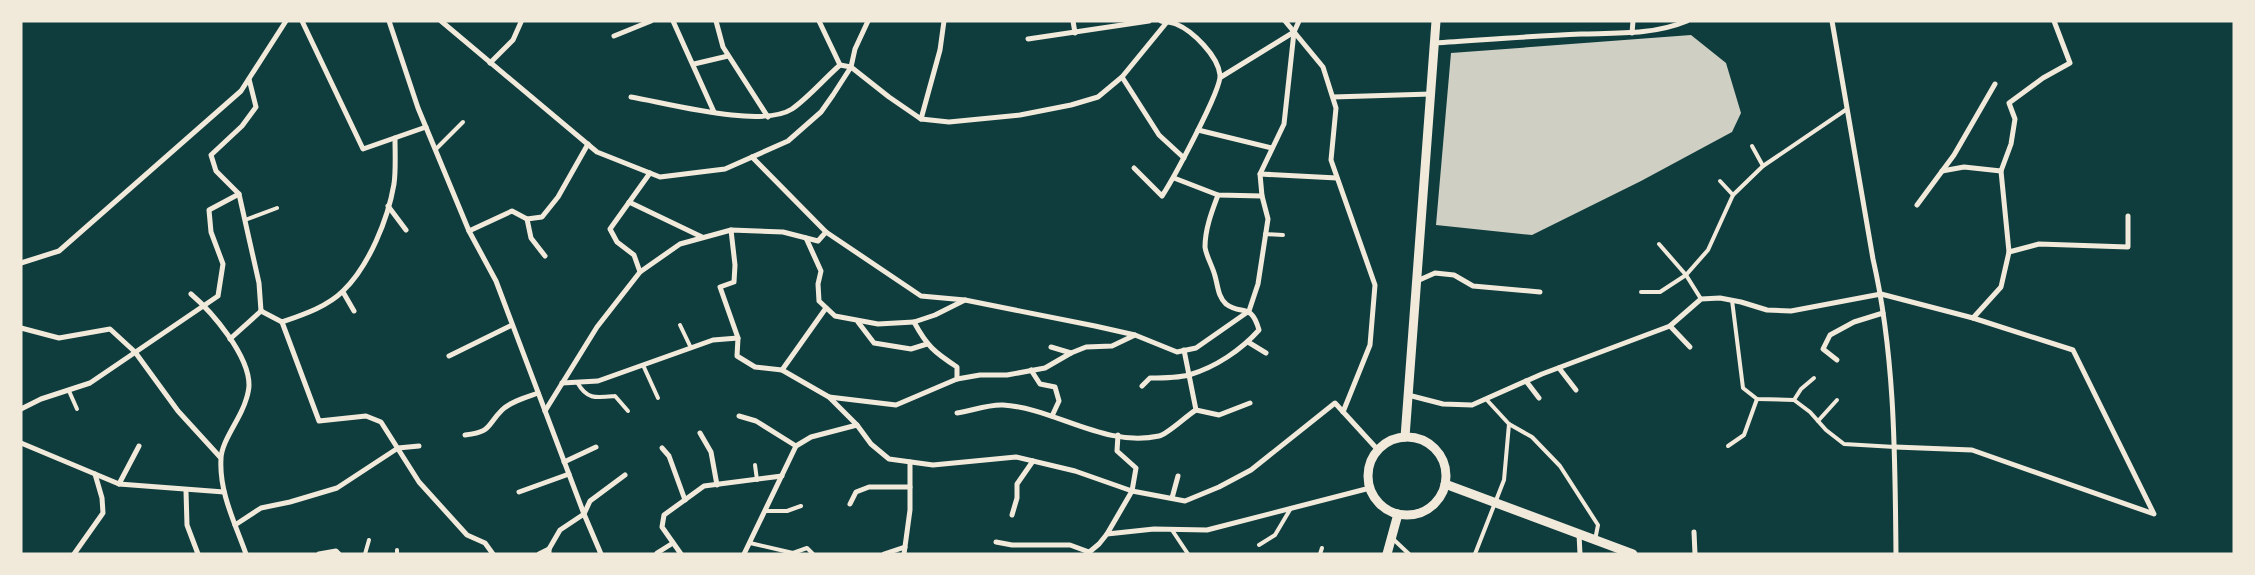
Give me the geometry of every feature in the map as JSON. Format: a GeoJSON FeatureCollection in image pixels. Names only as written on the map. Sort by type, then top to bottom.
{"type":"FeatureCollection","features":[{"type":"Feature","properties":{"kind":"street"},"geometry":{"type":"LineString","coordinates":[[21,264],[59,251],[241,91],[286,21]]}},
{"type":"Feature","properties":{"kind":"street"},"geometry":{"type":"LineString","coordinates":[[302,21],[363,149],[426,127]]}},
{"type":"Feature","properties":{"kind":"street"},"geometry":{"type":"LineString","coordinates":[[389,21],[426,127],[469,230],[496,281],[564,462],[601,554]]}},
{"type":"Feature","properties":{"kind":"street"},"geometry":{"type":"LineString","coordinates":[[441,21],[597,152],[660,176],[725,169],[788,142],[821,112],[851,67],[855,49],[868,21]]}},
{"type":"Feature","properties":{"kind":"street"},"geometry":{"type":"LineString","coordinates":[[614,36],[651,21]]}},
{"type":"Feature","properties":{"kind":"street"},"geometry":{"type":"LineString","coordinates":[[673,21],[714,112]]}},
{"type":"Feature","properties":{"kind":"street"},"geometry":{"type":"LineString","coordinates":[[716,21],[723,48],[768,117]]}},
{"type":"Feature","properties":{"kind":"street"},"geometry":{"type":"LineString","coordinates":[[819,21],[840,65]]}},
{"type":"Feature","properties":{"kind":"street"},"geometry":{"type":"LineString","coordinates":[[921,118],[940,50],[944,21]]}},
{"type":"Feature","properties":{"kind":"street"},"geometry":{"type":"LineString","coordinates":[[1073,21],[1075,33]]}},
{"type":"Feature","properties":{"kind":"street"},"geometry":{"type":"LineString","coordinates":[[1028,39],[1149,21]]}},
{"type":"Feature","properties":{"kind":"street"},"geometry":{"type":"LineString","coordinates":[[1285,21],[1323,67],[1336,108],[1330,160],[1375,284],[1370,346],[1343,412]]}},
{"type":"Feature","properties":{"kind":"street"},"geometry":{"type":"LineString","coordinates":[[752,157],[826,232],[921,296],[965,300],[1135,335],[1176,352],[1196,348],[1249,311],[1258,284],[1268,219],[1262,196],[1260,174],[1284,124],[1294,32],[1299,21]]}},
{"type":"Feature","properties":{"kind":"street"},"geometry":{"type":"LineString","coordinates":[[1405,437],[1436,21]]}},
{"type":"Feature","properties":{"kind":"street"},"geometry":{"type":"LineString","coordinates":[[1632,33],[1633,21]]}},
{"type":"Feature","properties":{"kind":"street"},"geometry":{"type":"LineString","coordinates":[[1434,43],[1580,34],[1632,33],[1673,27],[1687,21]]}},
{"type":"Feature","properties":{"kind":"street"},"geometry":{"type":"LineString","coordinates":[[1832,21],[1873,259],[1881,294],[1889,361],[1895,447],[1896,554]]}},
{"type":"Feature","properties":{"kind":"street"},"geometry":{"type":"LineString","coordinates":[[1973,318],[2001,287],[2009,252],[2001,171],[2011,144],[2015,119],[2009,102],[2043,78],[2070,64],[2054,21]]}},
{"type":"Feature","properties":{"kind":"street"},"geometry":{"type":"LineString","coordinates":[[490,63],[513,40],[521,22]]}},
{"type":"Feature","properties":{"kind":"street"},"geometry":{"type":"LineString","coordinates":[[840,65],[851,67],[921,118],[949,122],[1020,115],[1071,105],[1098,97],[1122,76],[1164,22],[1176,24],[1204,45],[1215,58],[1221,77]]}},
{"type":"Feature","properties":{"kind":"street"},"geometry":{"type":"LineString","coordinates":[[1134,168],[1162,196],[1174,178],[1198,130],[1221,77],[1294,32]]}},
{"type":"Feature","properties":{"kind":"street"},"geometry":{"type":"LineString","coordinates":[[694,64],[728,56]]}},
{"type":"Feature","properties":{"kind":"street"},"geometry":{"type":"LineString","coordinates":[[631,97],[735,116],[768,117],[791,109],[840,65]]}},
{"type":"Feature","properties":{"kind":"street"},"geometry":{"type":"LineString","coordinates":[[1122,76],[1159,135],[1184,158]]}},
{"type":"Feature","properties":{"kind":"street"},"geometry":{"type":"LineString","coordinates":[[249,79],[256,107],[242,126],[211,155],[216,171],[239,194],[259,283],[261,311]]}},
{"type":"Feature","properties":{"kind":"street"},"geometry":{"type":"LineString","coordinates":[[1917,205],[1954,155],[1995,84]]}},
{"type":"Feature","properties":{"kind":"street"},"geometry":{"type":"LineString","coordinates":[[1333,97],[1431,94]]}},
{"type":"Feature","properties":{"kind":"street"},"geometry":{"type":"LineString","coordinates":[[1198,130],[1272,148]]}},
{"type":"Feature","properties":{"kind":"street"},"geometry":{"type":"LineString","coordinates":[[282,322],[311,312],[343,292],[366,260],[382,226],[394,184],[395,138]]}},
{"type":"Feature","properties":{"kind":"street"},"geometry":{"type":"LineString","coordinates":[[469,230],[512,211],[527,219],[542,217],[558,197],[588,144]]}},
{"type":"Feature","properties":{"kind":"street"},"geometry":{"type":"LineString","coordinates":[[1942,171],[1964,167],[2001,171]]}},
{"type":"Feature","properties":{"kind":"street"},"geometry":{"type":"LineString","coordinates":[[640,272],[634,255],[618,242],[610,229],[650,173]]}},
{"type":"Feature","properties":{"kind":"street"},"geometry":{"type":"LineString","coordinates":[[1260,174],[1337,178]]}},
{"type":"Feature","properties":{"kind":"street"},"geometry":{"type":"LineString","coordinates":[[1174,178],[1218,195],[1262,196]]}},
{"type":"Feature","properties":{"kind":"street"},"geometry":{"type":"LineString","coordinates":[[21,409],[40,399],[90,383],[218,296],[223,264],[211,232],[209,210],[239,194]]}},
{"type":"Feature","properties":{"kind":"street"},"geometry":{"type":"LineString","coordinates":[[1142,386],[1150,378],[1189,374],[1231,355],[1248,342],[1259,330],[1256,321],[1249,311],[1228,305],[1220,297],[1215,274],[1205,248],[1210,215],[1218,195]]}},
{"type":"Feature","properties":{"kind":"street"},"geometry":{"type":"LineString","coordinates":[[629,202],[703,238]]}},
{"type":"Feature","properties":{"kind":"street"},"geometry":{"type":"LineString","coordinates":[[388,206],[406,230]]}},
{"type":"Feature","properties":{"kind":"street"},"geometry":{"type":"LineString","coordinates":[[2009,252],[2040,244],[2128,247],[2128,216]]}},
{"type":"Feature","properties":{"kind":"street"},"geometry":{"type":"LineString","coordinates":[[527,219],[531,238],[545,256]]}},
{"type":"Feature","properties":{"kind":"street"},"geometry":{"type":"LineString","coordinates":[[545,411],[597,327],[640,272],[680,244],[731,230],[783,232],[818,241],[826,232]]}},
{"type":"Feature","properties":{"kind":"street"},"geometry":{"type":"LineString","coordinates":[[731,230],[735,265],[734,282],[720,287],[738,338],[737,356],[755,367],[782,370],[829,397],[857,425],[871,444],[889,458],[933,465],[1016,457],[1075,471],[1132,491],[1186,501],[1219,487],[1251,470],[1335,403],[1378,450]]}},
{"type":"Feature","properties":{"kind":"street"},"geometry":{"type":"LineString","coordinates":[[806,238],[821,271],[818,284],[819,301],[835,316],[858,322],[878,324],[914,322],[935,315],[965,300]]}},
{"type":"Feature","properties":{"kind":"street"},"geometry":{"type":"LineString","coordinates":[[1417,281],[1435,273],[1454,275],[1474,286],[1540,292]]}},
{"type":"Feature","properties":{"kind":"street"},"geometry":{"type":"LineString","coordinates":[[343,292],[354,311]]}},
{"type":"Feature","properties":{"kind":"street"},"geometry":{"type":"LineString","coordinates":[[191,294],[204,305],[230,339],[245,369],[249,385],[243,409],[220,457],[224,492],[246,554]]}},
{"type":"Feature","properties":{"kind":"street"},"geometry":{"type":"LineString","coordinates":[[1408,395],[1443,404],[1472,405],[1526,381],[1670,326],[1701,299],[1732,300],[1766,310],[1791,311],[1881,294],[1973,318],[2072,350],[2154,514],[1972,450],[1895,447]]}},
{"type":"Feature","properties":{"kind":"street"},"geometry":{"type":"LineString","coordinates":[[782,370],[826,308]]}},
{"type":"Feature","properties":{"kind":"street"},"geometry":{"type":"LineString","coordinates":[[261,311],[282,322],[320,421],[366,416],[381,422],[419,482],[467,535],[485,544],[492,554]]}},
{"type":"Feature","properties":{"kind":"street"},"geometry":{"type":"LineString","coordinates":[[230,339],[261,311]]}},
{"type":"Feature","properties":{"kind":"street"},"geometry":{"type":"LineString","coordinates":[[1838,360],[1824,349],[1830,335],[1854,322],[1883,313]]}},
{"type":"Feature","properties":{"kind":"street"},"geometry":{"type":"LineString","coordinates":[[858,322],[874,343],[911,349],[927,344]]}},
{"type":"Feature","properties":{"kind":"street"},"geometry":{"type":"LineString","coordinates":[[914,322],[927,344],[957,367],[957,379]]}},
{"type":"Feature","properties":{"kind":"street"},"geometry":{"type":"LineString","coordinates":[[449,356],[512,324]]}},
{"type":"Feature","properties":{"kind":"street"},"geometry":{"type":"LineString","coordinates":[[1670,326],[1690,347]]}},
{"type":"Feature","properties":{"kind":"street"},"geometry":{"type":"LineString","coordinates":[[21,328],[59,338],[110,329],[135,352],[178,411],[220,457]]}},
{"type":"Feature","properties":{"kind":"street"},"geometry":{"type":"LineString","coordinates":[[829,397],[896,405],[957,379],[980,375],[1007,375],[1046,368],[1071,353],[1086,347],[1112,346],[1135,335]]}},
{"type":"Feature","properties":{"kind":"street"},"geometry":{"type":"LineString","coordinates":[[562,383],[598,382],[713,340],[738,338]]}},
{"type":"Feature","properties":{"kind":"street"},"geometry":{"type":"LineString","coordinates":[[1248,342],[1266,353]]}},
{"type":"Feature","properties":{"kind":"street"},"geometry":{"type":"LineString","coordinates":[[1051,347],[1071,353]]}},
{"type":"Feature","properties":{"kind":"street"},"geometry":{"type":"LineString","coordinates":[[1184,350],[1196,410]]}},
{"type":"Feature","properties":{"kind":"street"},"geometry":{"type":"LineString","coordinates":[[1559,368],[1576,390]]}},
{"type":"Feature","properties":{"kind":"street"},"geometry":{"type":"LineString","coordinates":[[1031,370],[1040,384],[1055,387],[1059,402],[1052,416]]}},
{"type":"Feature","properties":{"kind":"street"},"geometry":{"type":"LineString","coordinates":[[1526,381],[1539,398]]}},
{"type":"Feature","properties":{"kind":"street"},"geometry":{"type":"LineString","coordinates":[[465,435],[481,433],[492,424],[503,409],[538,393]]}},
{"type":"Feature","properties":{"kind":"street"},"geometry":{"type":"LineString","coordinates":[[958,413],[1001,405],[1052,416],[1101,433],[1134,438],[1160,436],[1196,410],[1219,415],[1237,410],[1250,403]]}},
{"type":"Feature","properties":{"kind":"street"},"geometry":{"type":"LineString","coordinates":[[739,416],[756,421],[796,446]]}},
{"type":"Feature","properties":{"kind":"street"},"geometry":{"type":"LineString","coordinates":[[744,554],[796,446],[811,437],[857,425]]}},
{"type":"Feature","properties":{"kind":"street"},"geometry":{"type":"LineString","coordinates":[[700,433],[711,452],[717,484]]}},
{"type":"Feature","properties":{"kind":"street"},"geometry":{"type":"LineString","coordinates":[[996,542],[1012,545],[1070,545],[1088,553],[1108,534],[1132,491],[1136,468],[1117,451],[1118,436]]}},
{"type":"Feature","properties":{"kind":"street"},"geometry":{"type":"LineString","coordinates":[[1405,437],[1425,442],[1440,455],[1444,464],[1445,484],[1442,494],[1428,508],[1409,515],[1398,514],[1381,505],[1370,488],[1369,468],[1378,450],[1395,439],[1405,437]]}},
{"type":"Feature","properties":{"kind":"street"},"geometry":{"type":"LineString","coordinates":[[21,443],[118,484],[186,491],[224,492]]}},
{"type":"Feature","properties":{"kind":"street"},"geometry":{"type":"LineString","coordinates":[[118,484],[139,446]]}},
{"type":"Feature","properties":{"kind":"street"},"geometry":{"type":"LineString","coordinates":[[235,524],[261,508],[290,502],[337,488],[398,448],[419,446]]}},
{"type":"Feature","properties":{"kind":"street"},"geometry":{"type":"LineString","coordinates":[[564,462],[596,447]]}},
{"type":"Feature","properties":{"kind":"street"},"geometry":{"type":"LineString","coordinates":[[662,448],[669,456],[685,500]]}},
{"type":"Feature","properties":{"kind":"street"},"geometry":{"type":"LineString","coordinates":[[1012,515],[1017,498],[1017,484],[1033,461]]}},
{"type":"Feature","properties":{"kind":"street"},"geometry":{"type":"LineString","coordinates":[[904,554],[910,510],[910,462]]}},
{"type":"Feature","properties":{"kind":"street"},"geometry":{"type":"LineString","coordinates":[[74,554],[102,513],[102,498],[95,474]]}},
{"type":"Feature","properties":{"kind":"street"},"geometry":{"type":"LineString","coordinates":[[519,492],[569,474]]}},
{"type":"Feature","properties":{"kind":"street"},"geometry":{"type":"LineString","coordinates":[[540,554],[549,552],[560,530],[584,514],[590,501],[625,475]]}},
{"type":"Feature","properties":{"kind":"street"},"geometry":{"type":"LineString","coordinates":[[681,554],[662,527],[664,515],[704,486],[782,476]]}},
{"type":"Feature","properties":{"kind":"street"},"geometry":{"type":"LineString","coordinates":[[1172,498],[1178,476]]}},
{"type":"Feature","properties":{"kind":"street"},"geometry":{"type":"LineString","coordinates":[[1445,484],[1633,554]]}},
{"type":"Feature","properties":{"kind":"street"},"geometry":{"type":"LineString","coordinates":[[850,504],[856,492],[870,487],[910,487]]}},
{"type":"Feature","properties":{"kind":"street"},"geometry":{"type":"LineString","coordinates":[[1108,534],[1207,530],[1370,488]]}},
{"type":"Feature","properties":{"kind":"street"},"geometry":{"type":"LineString","coordinates":[[186,491],[187,525],[198,554]]}},
{"type":"Feature","properties":{"kind":"street"},"geometry":{"type":"LineString","coordinates":[[1387,554],[1398,514]]}},
{"type":"Feature","properties":{"kind":"street"},"geometry":{"type":"LineString","coordinates":[[1694,532],[1696,554]]}},
{"type":"Feature","properties":{"kind":"street"},"geometry":{"type":"LineString","coordinates":[[1579,534],[1580,554]]}},
{"type":"Feature","properties":{"kind":"street"},"geometry":{"type":"LineString","coordinates":[[657,553],[673,543]]}},
{"type":"Feature","properties":{"kind":"street"},"geometry":{"type":"LineString","coordinates":[[239,554],[242,544]]}},
{"type":"Feature","properties":{"kind":"street"},"geometry":{"type":"LineString","coordinates":[[884,554],[905,547]]}},
{"type":"Feature","properties":{"kind":"street"},"geometry":{"type":"LineString","coordinates":[[319,554],[336,551],[339,554]]}},
{"type":"Feature","properties":{"kind":"lane"},"geometry":{"type":"LineString","coordinates":[[1641,292],[1660,292],[1686,275],[1708,250],[1733,196],[1763,166],[1847,109]]}},
{"type":"Feature","properties":{"kind":"lane"},"geometry":{"type":"LineString","coordinates":[[436,149],[463,122]]}},
{"type":"Feature","properties":{"kind":"lane"},"geometry":{"type":"LineString","coordinates":[[1752,146],[1763,166]]}},
{"type":"Feature","properties":{"kind":"lane"},"geometry":{"type":"LineString","coordinates":[[1720,182],[1733,196]]}},
{"type":"Feature","properties":{"kind":"lane"},"geometry":{"type":"LineString","coordinates":[[245,220],[277,208]]}},
{"type":"Feature","properties":{"kind":"lane"},"geometry":{"type":"LineString","coordinates":[[1265,234],[1283,235]]}},
{"type":"Feature","properties":{"kind":"lane"},"geometry":{"type":"LineString","coordinates":[[1659,244],[1686,275],[1701,299]]}},
{"type":"Feature","properties":{"kind":"lane"},"geometry":{"type":"LineString","coordinates":[[1732,300],[1743,388],[1757,399],[1794,400],[1810,412],[1826,430],[1844,444],[1895,447]]}},
{"type":"Feature","properties":{"kind":"lane"},"geometry":{"type":"LineString","coordinates":[[680,324],[691,348]]}},
{"type":"Feature","properties":{"kind":"lane"},"geometry":{"type":"LineString","coordinates":[[643,365],[658,398]]}},
{"type":"Feature","properties":{"kind":"lane"},"geometry":{"type":"LineString","coordinates":[[1794,400],[1801,389],[1814,378]]}},
{"type":"Feature","properties":{"kind":"lane"},"geometry":{"type":"LineString","coordinates":[[577,382],[583,393],[596,398],[614,396],[628,411]]}},
{"type":"Feature","properties":{"kind":"lane"},"geometry":{"type":"LineString","coordinates":[[69,390],[77,409]]}},
{"type":"Feature","properties":{"kind":"lane"},"geometry":{"type":"LineString","coordinates":[[1486,398],[1509,424],[1532,437],[1560,466],[1598,525],[1595,540]]}},
{"type":"Feature","properties":{"kind":"lane"},"geometry":{"type":"LineString","coordinates":[[1728,446],[1744,435],[1757,399]]}},
{"type":"Feature","properties":{"kind":"lane"},"geometry":{"type":"LineString","coordinates":[[1818,421],[1837,400]]}},
{"type":"Feature","properties":{"kind":"lane"},"geometry":{"type":"LineString","coordinates":[[1475,554],[1504,480],[1509,424]]}},
{"type":"Feature","properties":{"kind":"lane"},"geometry":{"type":"LineString","coordinates":[[755,465],[757,480]]}},
{"type":"Feature","properties":{"kind":"lane"},"geometry":{"type":"LineString","coordinates":[[765,511],[788,511],[801,506]]}},
{"type":"Feature","properties":{"kind":"lane"},"geometry":{"type":"LineString","coordinates":[[1259,545],[1275,535],[1291,507]]}},
{"type":"Feature","properties":{"kind":"lane"},"geometry":{"type":"LineString","coordinates":[[1172,530],[1188,554]]}},
{"type":"Feature","properties":{"kind":"lane"},"geometry":{"type":"LineString","coordinates":[[1392,537],[1408,554]]}},
{"type":"Feature","properties":{"kind":"lane"},"geometry":{"type":"LineString","coordinates":[[365,554],[369,540]]}},
{"type":"Feature","properties":{"kind":"lane"},"geometry":{"type":"LineString","coordinates":[[750,543],[793,553],[807,548],[813,554]]}},
{"type":"Feature","properties":{"kind":"lane"},"geometry":{"type":"LineString","coordinates":[[1320,554],[1322,548]]}},
{"type":"Feature","properties":{"kind":"building"},"geometry":{"type":"Polygon","coordinates":[[[1691,35],[1726,63],[1741,113],[1732,132],[1641,181],[1532,235],[1436,225],[1451,53],[1691,35]]]}}]}
